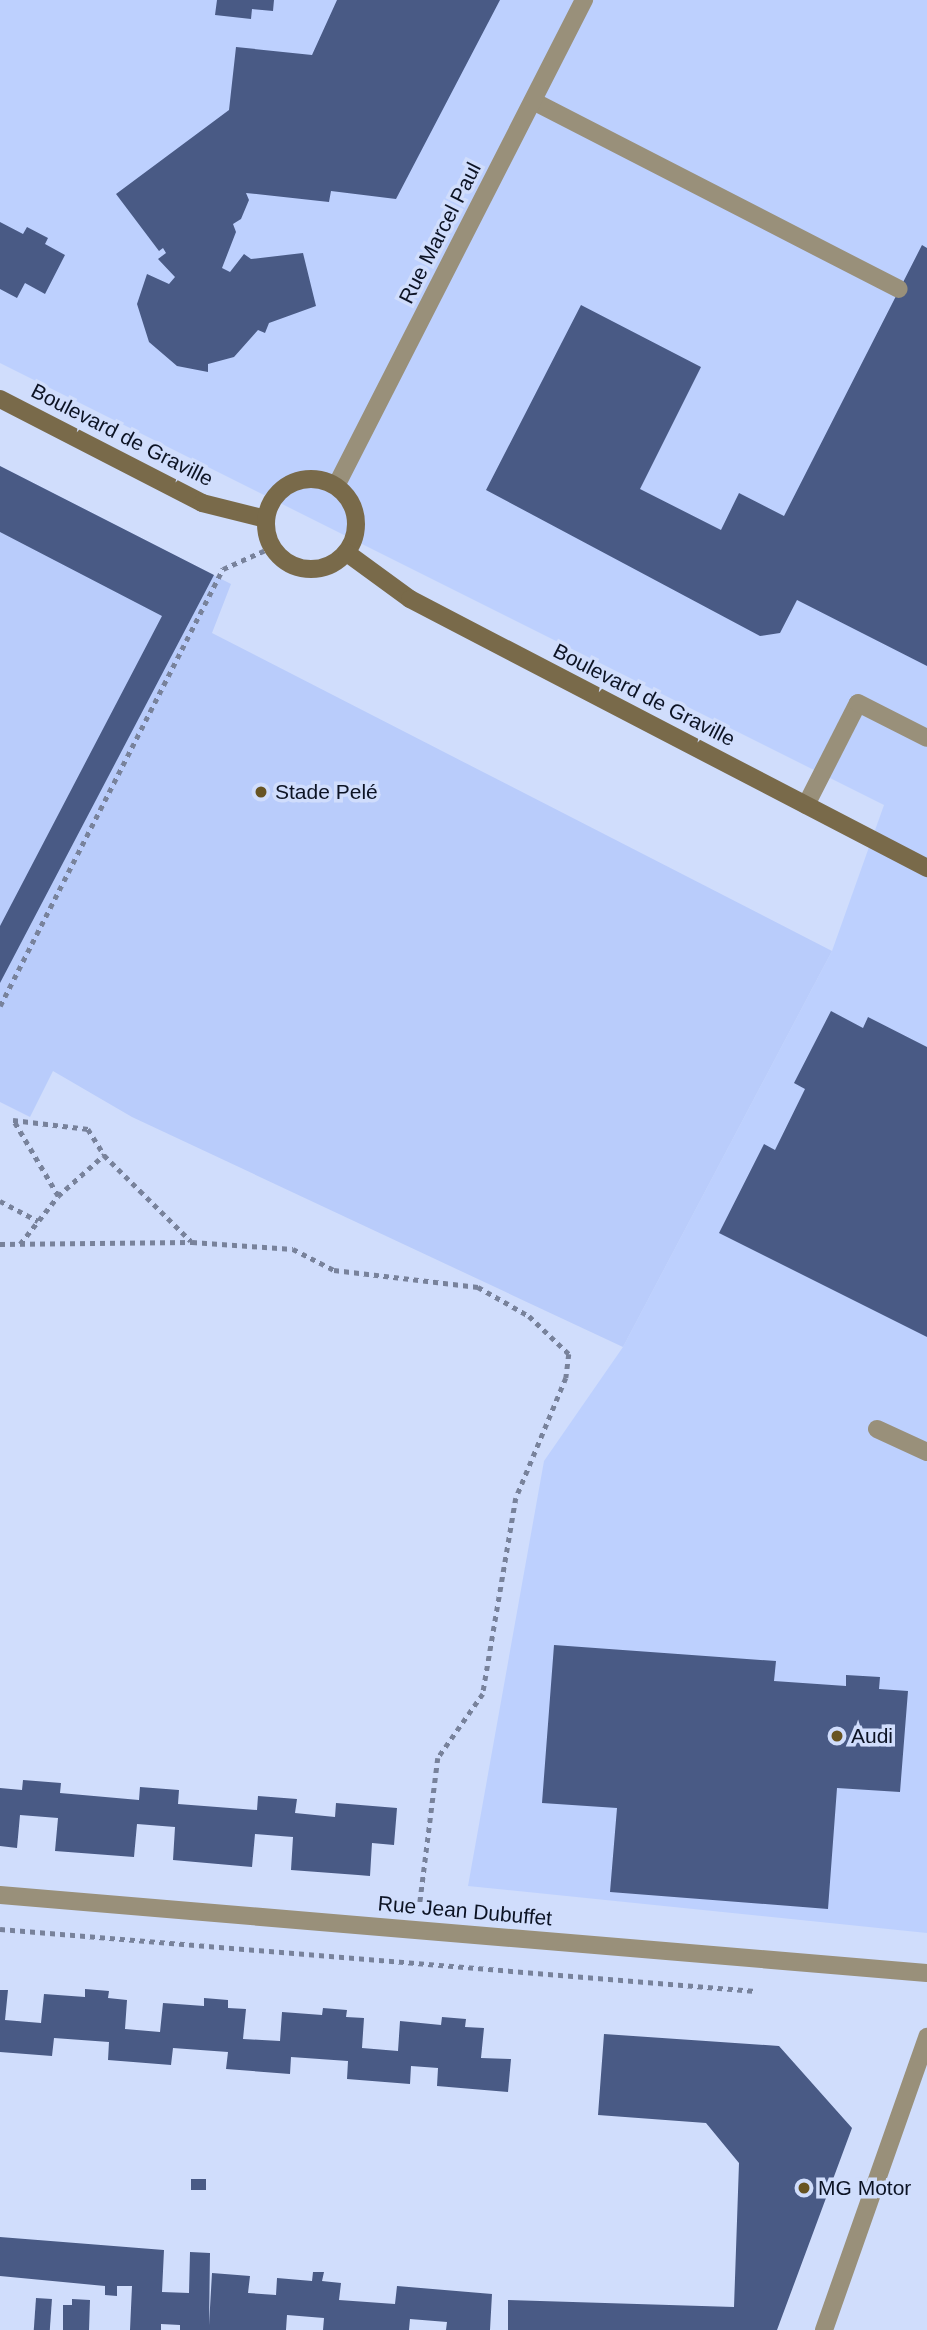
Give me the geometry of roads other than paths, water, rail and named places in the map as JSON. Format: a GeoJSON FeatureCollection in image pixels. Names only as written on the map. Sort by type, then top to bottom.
{"type":"FeatureCollection","features":[{"type":"Feature","properties":{"kind":"street","name":"Rue Marcel Paul"},"geometry":{"type":"LineString","coordinates":[[337,486],[584,0]]}},
{"type":"Feature","properties":{"kind":"street"},"geometry":{"type":"LineString","coordinates":[[533,101],[899,289]]}},
{"type":"Feature","properties":{"kind":"street","name":"Boulevard de Graville"},"geometry":{"type":"LineString","coordinates":[[0,399],[202,503],[266,519]]}},
{"type":"Feature","properties":{"kind":"street"},"geometry":{"type":"LineString","coordinates":[[307,478],[337,486],[355,510],[356,532],[347,552],[323,569],[308,570],[281,559],[272,548],[266,519],[279,492],[292,483],[307,478]]}},
{"type":"Feature","properties":{"kind":"street","name":"Boulevard de Graville"},"geometry":{"type":"LineString","coordinates":[[347,552],[410,599],[927,868]]}},
{"type":"Feature","properties":{"kind":"street"},"geometry":{"type":"LineString","coordinates":[[806,805],[858,703],[927,738]]}},
{"type":"Feature","properties":{"kind":"street"},"geometry":{"type":"LineString","coordinates":[[877,1429],[927,1452]]}},
{"type":"Feature","properties":{"kind":"street","name":"Rue Jean Dubuffet"},"geometry":{"type":"LineString","coordinates":[[0,1895],[927,1973]]}},
{"type":"Feature","properties":{"kind":"street"},"geometry":{"type":"LineString","coordinates":[[824,2330],[927,2038]]}},
{"type":"Feature","properties":{"kind":"place","name":"Stade Pelé"},"geometry":{"type":"Point","coordinates":[261,792]}},
{"type":"Feature","properties":{"kind":"place","name":"Audi"},"geometry":{"type":"Point","coordinates":[837,1736]}},
{"type":"Feature","properties":{"kind":"place","name":"MG Motor"},"geometry":{"type":"Point","coordinates":[804,2188]}}]}
